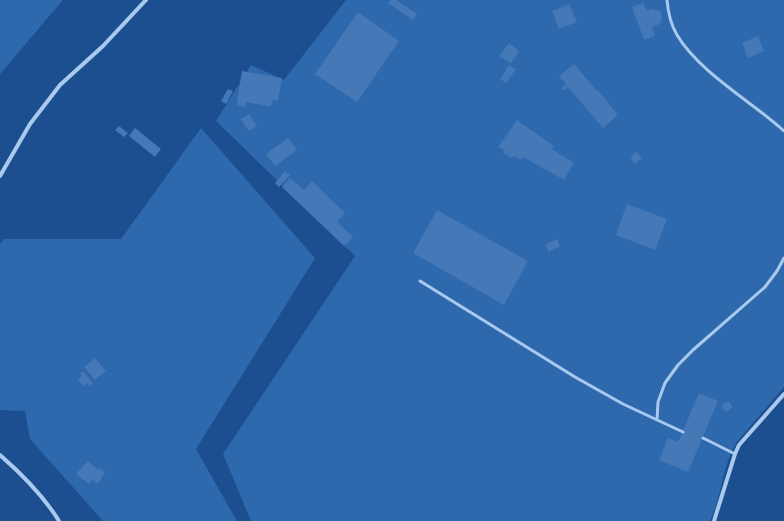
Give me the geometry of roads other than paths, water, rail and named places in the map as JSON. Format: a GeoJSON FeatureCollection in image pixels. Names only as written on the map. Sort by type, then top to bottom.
{"type":"FeatureCollection","features":[{"type":"Feature","properties":{"kind":"street"},"geometry":{"type":"LineString","coordinates":[[0,176],[30,124],[60,85],[103,46],[146,0]]}},
{"type":"Feature","properties":{"kind":"street"},"geometry":{"type":"LineString","coordinates":[[714,521],[739,445],[784,394]]}},
{"type":"Feature","properties":{"kind":"street"},"geometry":{"type":"LineString","coordinates":[[0,455],[32,485],[49,504],[59,521]]}},
{"type":"Feature","properties":{"kind":"lane"},"geometry":{"type":"LineString","coordinates":[[667,0],[669,15],[676,34],[690,52],[704,66],[784,131]]}},
{"type":"Feature","properties":{"kind":"lane"},"geometry":{"type":"LineString","coordinates":[[657,420],[658,402],[666,383],[678,365],[692,350],[765,287],[777,271],[784,258]]}},
{"type":"Feature","properties":{"kind":"lane"},"geometry":{"type":"LineString","coordinates":[[420,281],[575,377],[623,404],[682,432]]}},
{"type":"Feature","properties":{"kind":"lane"},"geometry":{"type":"LineString","coordinates":[[703,438],[735,454]]}}]}
